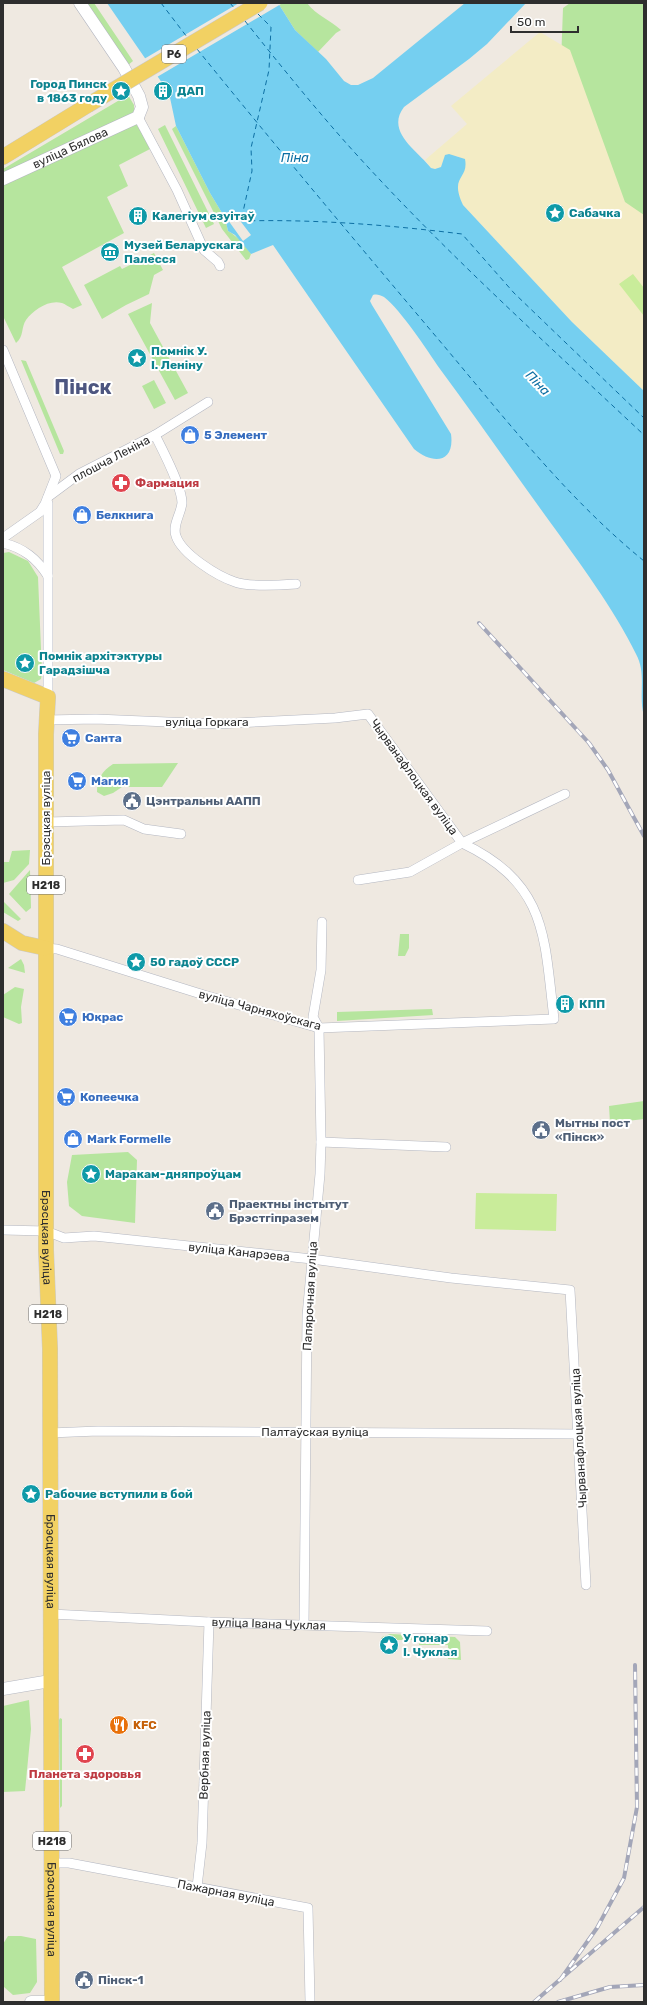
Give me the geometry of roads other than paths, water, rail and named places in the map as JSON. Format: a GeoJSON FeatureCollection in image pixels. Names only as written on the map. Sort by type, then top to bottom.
{"type":"FeatureCollection","features":[{"type":"Feature","properties":{"kind":"main road","name":"вуліца Бялова"},"geometry":{"type":"LineString","coordinates":[[3,157],[260,3]]}},
{"type":"Feature","properties":{"kind":"main road"},"geometry":{"type":"LineString","coordinates":[[3,679],[48,697]]}},
{"type":"Feature","properties":{"kind":"main road","name":"Брэсцкая вуліца"},"geometry":{"type":"LineString","coordinates":[[48,697],[46,720],[45,948],[46,1231],[50,1349],[50,1680],[53,2002]]}},
{"type":"Feature","properties":{"kind":"main road"},"geometry":{"type":"LineString","coordinates":[[3,931],[22,943],[45,948]]}},
{"type":"Feature","properties":{"kind":"street"},"geometry":{"type":"LineString","coordinates":[[80,3],[124,68],[139,96],[142,107],[138,117],[177,190],[204,250],[218,262],[220,266]]}},
{"type":"Feature","properties":{"kind":"street","name":"вуліца Бялова"},"geometry":{"type":"LineString","coordinates":[[3,179],[138,117]]}},
{"type":"Feature","properties":{"kind":"street","name":"плошча Леніна"},"geometry":{"type":"LineString","coordinates":[[3,350],[56,476],[48,497]]}},
{"type":"Feature","properties":{"kind":"street","name":"плошча Леніна"},"geometry":{"type":"LineString","coordinates":[[48,497],[79,474],[155,435],[208,402]]}},
{"type":"Feature","properties":{"kind":"street"},"geometry":{"type":"LineString","coordinates":[[155,435],[174,473],[182,503],[177,517],[175,535],[183,549],[208,568],[236,582],[296,584]]}},
{"type":"Feature","properties":{"kind":"street"},"geometry":{"type":"LineString","coordinates":[[3,538],[40,512],[48,497]]}},
{"type":"Feature","properties":{"kind":"street","name":"Брэсцкая вуліца"},"geometry":{"type":"LineString","coordinates":[[48,497],[46,513],[48,576],[48,697]]}},
{"type":"Feature","properties":{"kind":"street"},"geometry":{"type":"LineString","coordinates":[[3,543],[24,551],[40,565],[48,576]]}},
{"type":"Feature","properties":{"kind":"street","name":"вуліца Горкага"},"geometry":{"type":"LineString","coordinates":[[46,720],[96,719],[216,724],[335,718],[368,714]]}},
{"type":"Feature","properties":{"kind":"street","name":"Чырванафлоцкая вуліца"},"geometry":{"type":"LineString","coordinates":[[368,714],[462,843],[473,848],[518,882],[532,902],[543,931],[554,1019]]}},
{"type":"Feature","properties":{"kind":"street"},"geometry":{"type":"LineString","coordinates":[[358,880],[410,872],[462,843],[565,794]]}},
{"type":"Feature","properties":{"kind":"street"},"geometry":{"type":"LineString","coordinates":[[46,822],[124,820],[144,829],[180,834]]}},
{"type":"Feature","properties":{"kind":"street","name":"Папярочная вуліца"},"geometry":{"type":"LineString","coordinates":[[304,1625],[307,1316],[320,1174],[321,1142],[319,1028],[313,1016],[321,970],[322,922]]}},
{"type":"Feature","properties":{"kind":"street","name":"вуліца Чарняхоўскага"},"geometry":{"type":"LineString","coordinates":[[45,948],[57,949],[204,995],[319,1028],[554,1019]]}},
{"type":"Feature","properties":{"kind":"street"},"geometry":{"type":"LineString","coordinates":[[321,1142],[446,1147]]}},
{"type":"Feature","properties":{"kind":"street","name":"вуліца Канарэева"},"geometry":{"type":"LineString","coordinates":[[3,1230],[46,1231],[64,1238],[94,1236],[312,1259],[451,1278],[570,1290]]}},
{"type":"Feature","properties":{"kind":"street","name":"Чырванафлоцкая вуліца"},"geometry":{"type":"LineString","coordinates":[[570,1290],[586,1585]]}},
{"type":"Feature","properties":{"kind":"street","name":"Палтаўская вуліца"},"geometry":{"type":"LineString","coordinates":[[50,1433],[98,1431],[579,1434]]}},
{"type":"Feature","properties":{"kind":"street","name":"вуліца Івана Чуклая"},"geometry":{"type":"LineString","coordinates":[[50,1614],[209,1622],[487,1631]]}},
{"type":"Feature","properties":{"kind":"street","name":"Вербная вуліца"},"geometry":{"type":"LineString","coordinates":[[197,1887],[202,1843],[209,1622]]}},
{"type":"Feature","properties":{"kind":"street"},"geometry":{"type":"LineString","coordinates":[[3,1689],[50,1680]]}},
{"type":"Feature","properties":{"kind":"street","name":"Пажарная вуліца"},"geometry":{"type":"LineString","coordinates":[[52,1863],[69,1863],[308,1908],[310,2002]]}},
{"type":"Feature","properties":{"kind":"street"},"geometry":{"type":"LineString","coordinates":[[31,2002],[53,2002]]}},
{"type":"Feature","properties":{"kind":"water","name":"Піна"},"geometry":{"type":"Polygon","coordinates":[[[107,3],[278,3],[295,30],[326,59],[344,81],[351,85],[358,85],[373,78],[465,3],[526,3],[487,44],[404,107],[399,116],[398,125],[401,133],[412,148],[431,168],[435,169],[441,167],[445,155],[449,154],[465,159],[464,171],[458,188],[463,205],[572,322],[644,391],[644,716],[642,708],[642,677],[639,662],[627,637],[607,603],[414,331],[391,303],[384,297],[373,295],[370,301],[372,305],[451,434],[450,451],[446,456],[441,458],[435,459],[428,457],[414,449],[273,245],[251,254],[235,235],[228,231],[225,218],[210,193],[176,126],[169,93],[107,3]]]}},
{"type":"Feature","properties":{"kind":"railway"},"geometry":{"type":"LineString","coordinates":[[479,623],[589,743],[608,770],[644,836]]}},
{"type":"Feature","properties":{"kind":"railway"},"geometry":{"type":"LineString","coordinates":[[560,1980],[597,1928],[624,1878],[637,1807],[635,1665]]}},
{"type":"Feature","properties":{"kind":"railway"},"geometry":{"type":"LineString","coordinates":[[534,2002],[644,1907]]}},
{"type":"Feature","properties":{"kind":"railway"},"geometry":{"type":"LineString","coordinates":[[558,2002],[610,1987],[644,1985]]}},
{"type":"Feature","properties":{"kind":"place","name":"Город Пинск в 1863 году"},"geometry":{"type":"Point","coordinates":[121,91]}},
{"type":"Feature","properties":{"kind":"place","name":"ДАП"},"geometry":{"type":"Point","coordinates":[163,91]}},
{"type":"Feature","properties":{"kind":"place","name":"Сабачка"},"geometry":{"type":"Point","coordinates":[555,213]}},
{"type":"Feature","properties":{"kind":"place","name":"Калегіум езуітаў"},"geometry":{"type":"Point","coordinates":[138,216]}},
{"type":"Feature","properties":{"kind":"place","name":"Музей Беларускага Палесся"},"geometry":{"type":"Point","coordinates":[110,252]}},
{"type":"Feature","properties":{"kind":"place","name":"Помнік У. І. Леніну"},"geometry":{"type":"Point","coordinates":[137,358]}},
{"type":"Feature","properties":{"kind":"place","name":"5 Элемент"},"geometry":{"type":"Point","coordinates":[190,435]}},
{"type":"Feature","properties":{"kind":"place","name":"Фармация"},"geometry":{"type":"Point","coordinates":[121,483]}},
{"type":"Feature","properties":{"kind":"place","name":"Белкнига"},"geometry":{"type":"Point","coordinates":[82,515]}},
{"type":"Feature","properties":{"kind":"place","name":"Помнік архітэктуры Гарадзішча"},"geometry":{"type":"Point","coordinates":[25,663]}},
{"type":"Feature","properties":{"kind":"place","name":"Санта"},"geometry":{"type":"Point","coordinates":[71,738]}},
{"type":"Feature","properties":{"kind":"place","name":"Магия"},"geometry":{"type":"Point","coordinates":[77,781]}},
{"type":"Feature","properties":{"kind":"place","name":"Цэнтральны ААПП"},"geometry":{"type":"Point","coordinates":[132,801]}},
{"type":"Feature","properties":{"kind":"place","name":"50 гадоў СССР"},"geometry":{"type":"Point","coordinates":[136,962]}},
{"type":"Feature","properties":{"kind":"place","name":"КПП"},"geometry":{"type":"Point","coordinates":[565,1004]}},
{"type":"Feature","properties":{"kind":"place","name":"Юкрас"},"geometry":{"type":"Point","coordinates":[68,1017]}},
{"type":"Feature","properties":{"kind":"place","name":"Копеечка"},"geometry":{"type":"Point","coordinates":[66,1097]}},
{"type":"Feature","properties":{"kind":"place","name":"Мытны пост «Пінск»"},"geometry":{"type":"Point","coordinates":[541,1130]}},
{"type":"Feature","properties":{"kind":"place","name":"Mark Formelle"},"geometry":{"type":"Point","coordinates":[73,1139]}},
{"type":"Feature","properties":{"kind":"place","name":"Маракам-дняпроўцам"},"geometry":{"type":"Point","coordinates":[91,1174]}},
{"type":"Feature","properties":{"kind":"place","name":"Праектны інстытут Брэстгіпразем"},"geometry":{"type":"Point","coordinates":[215,1211]}},
{"type":"Feature","properties":{"kind":"place","name":"Рабочие вступили в бой"},"geometry":{"type":"Point","coordinates":[31,1494]}},
{"type":"Feature","properties":{"kind":"place","name":"У гонар І. Чуклая"},"geometry":{"type":"Point","coordinates":[389,1645]}},
{"type":"Feature","properties":{"kind":"place","name":"KFC"},"geometry":{"type":"Point","coordinates":[119,1725]}},
{"type":"Feature","properties":{"kind":"place","name":"Планета здоровья"},"geometry":{"type":"Point","coordinates":[85,1754]}},
{"type":"Feature","properties":{"kind":"place","name":"Пінск-1"},"geometry":{"type":"Point","coordinates":[84,1980]}},
{"type":"Feature","properties":{"kind":"district","name":"Пінск"},"geometry":{"type":"Point","coordinates":[83,387]}}]}
